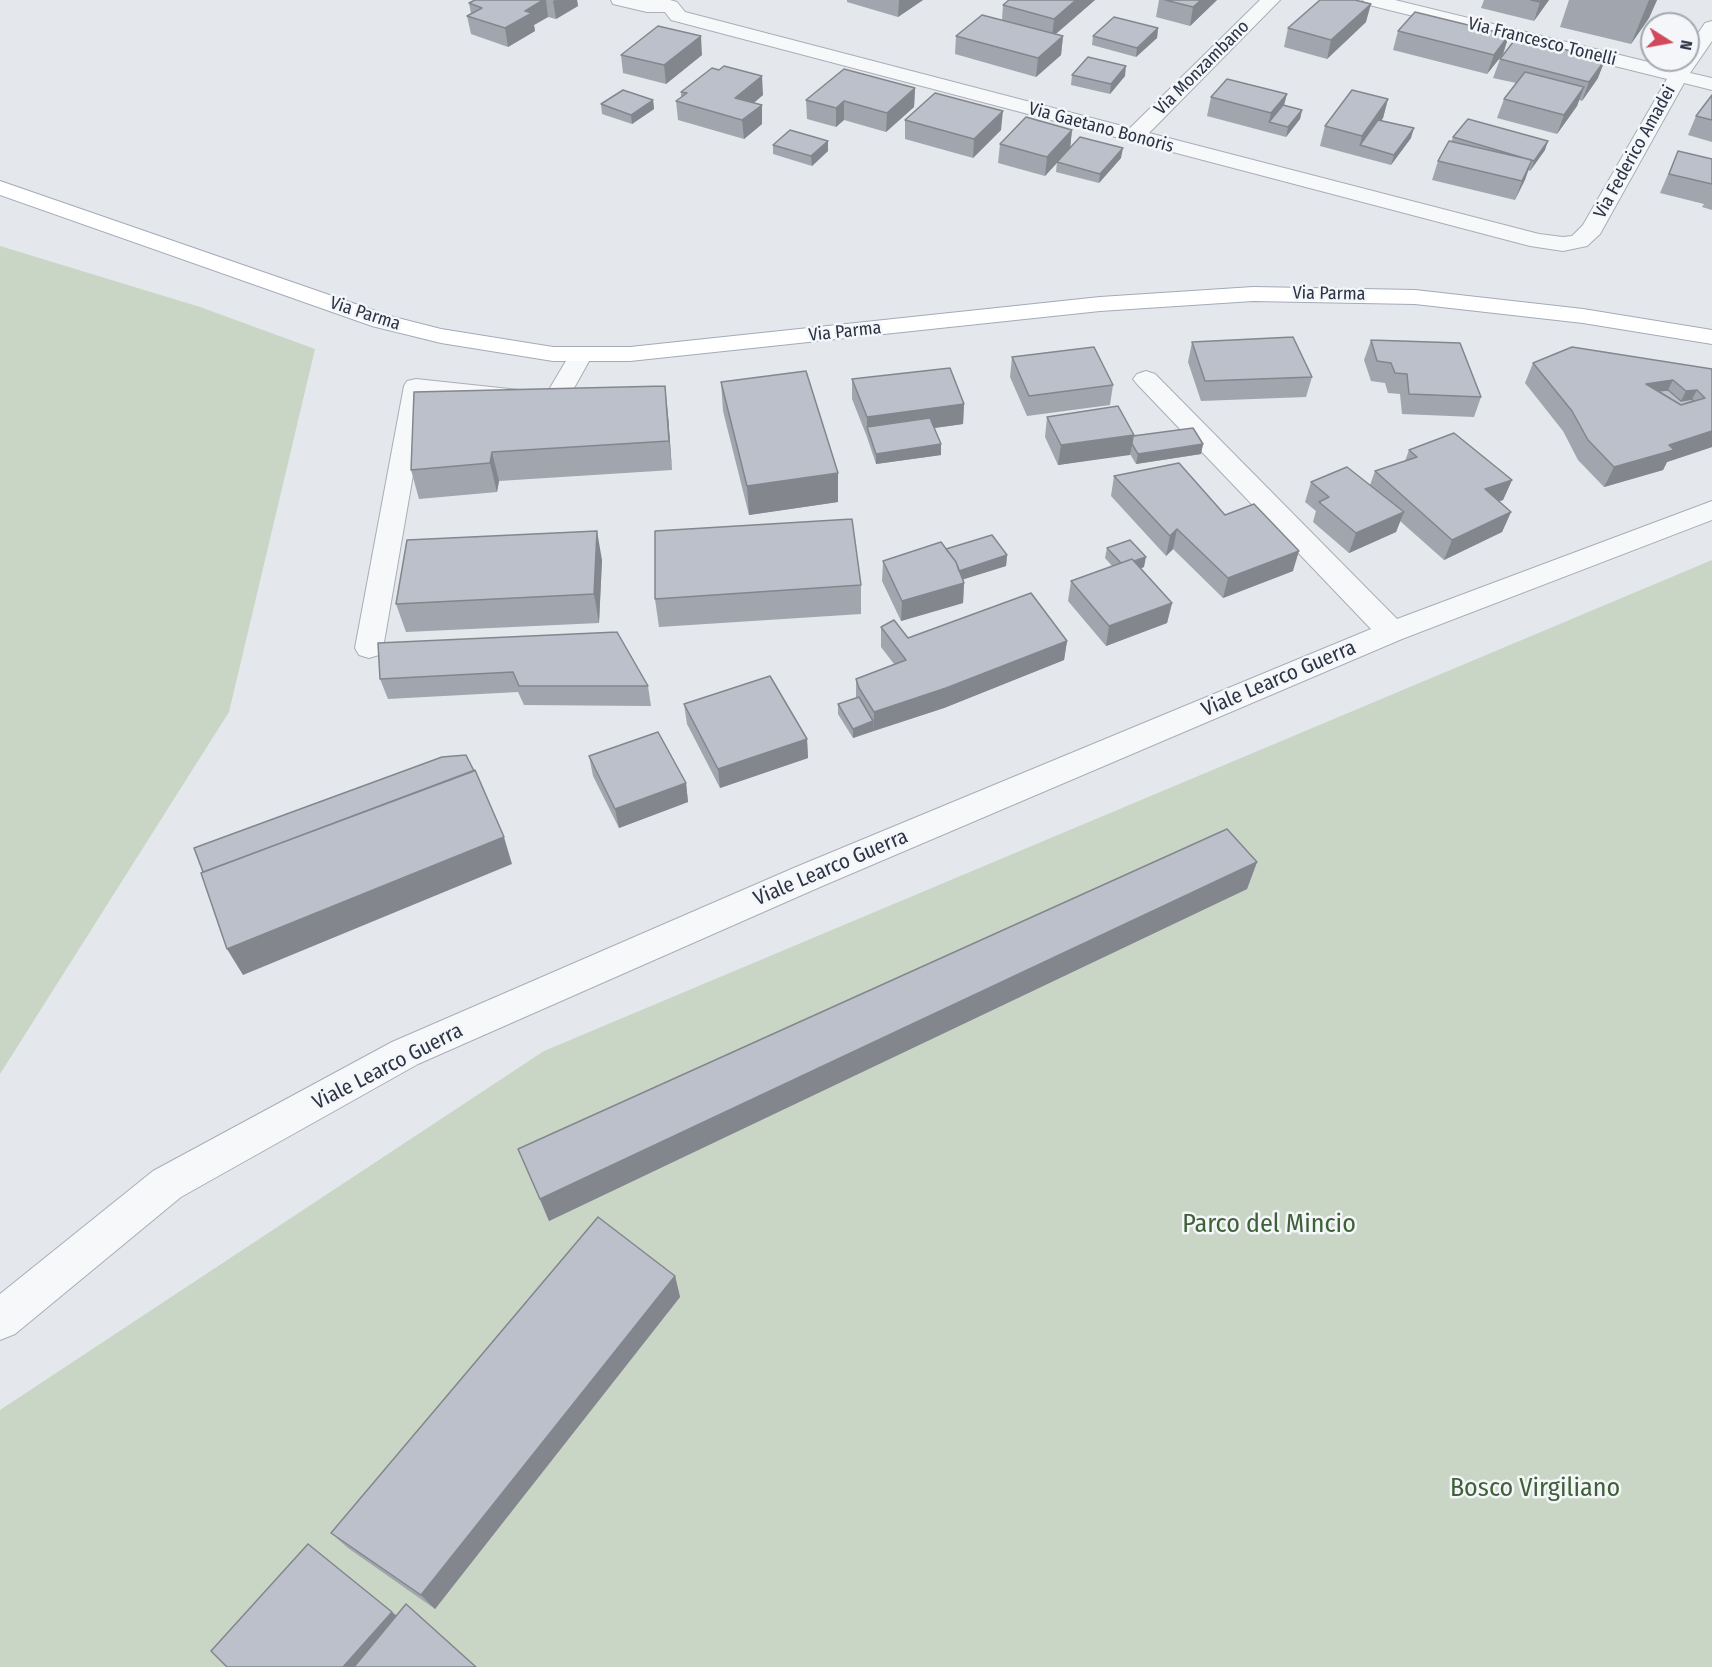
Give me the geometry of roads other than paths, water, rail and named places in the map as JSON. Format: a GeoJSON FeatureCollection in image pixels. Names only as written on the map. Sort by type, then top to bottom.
{"type":"FeatureCollection","features":[{"type":"Feature","properties":{"kind":"main road","name":"Via Parma"},"geometry":{"type":"LineString","coordinates":[[0,189],[381,321],[441,336],[553,354],[642,353],[1100,304],[1253,294],[1415,297],[1594,317],[1712,337]]}},
{"type":"Feature","properties":{"kind":"street"},"geometry":{"type":"LineString","coordinates":[[621,0],[647,6],[671,3]]}},
{"type":"Feature","properties":{"kind":"street","name":"Via Monzambano"},"geometry":{"type":"LineString","coordinates":[[1134,136],[1271,0]]}},
{"type":"Feature","properties":{"kind":"street","name":"Via Francesco Tonelli"},"geometry":{"type":"LineString","coordinates":[[1372,0],[1712,84]]}},
{"type":"Feature","properties":{"kind":"street","name":"Via Gaetano Bonoris"},"geometry":{"type":"LineString","coordinates":[[671,3],[678,16],[1538,241]]}},
{"type":"Feature","properties":{"kind":"street","name":"Via Federico Amadei"},"geometry":{"type":"LineString","coordinates":[[1538,241],[1563,244],[1579,241],[1592,229],[1678,76],[1712,27]]}},
{"type":"Feature","properties":{"kind":"street"},"geometry":{"type":"LineString","coordinates":[[1146,380],[1392,632]]}},
{"type":"Feature","properties":{"kind":"street","name":"Viale Learco Guerra"},"geometry":{"type":"LineString","coordinates":[[0,1320],[167,1184],[405,1053],[808,877],[1392,632],[1712,510]]}},
{"type":"Feature","properties":{"kind":"lane"},"geometry":{"type":"LineString","coordinates":[[369,648],[416,386],[555,401],[581,354]]}},
{"type":"Feature","properties":{"kind":"park label","name":"Parco del Mincio"},"geometry":{"type":"Point","coordinates":[1269,1225]}},
{"type":"Feature","properties":{"kind":"park label","name":"Bosco Virgiliano"},"geometry":{"type":"Point","coordinates":[1535,1489]}}]}
